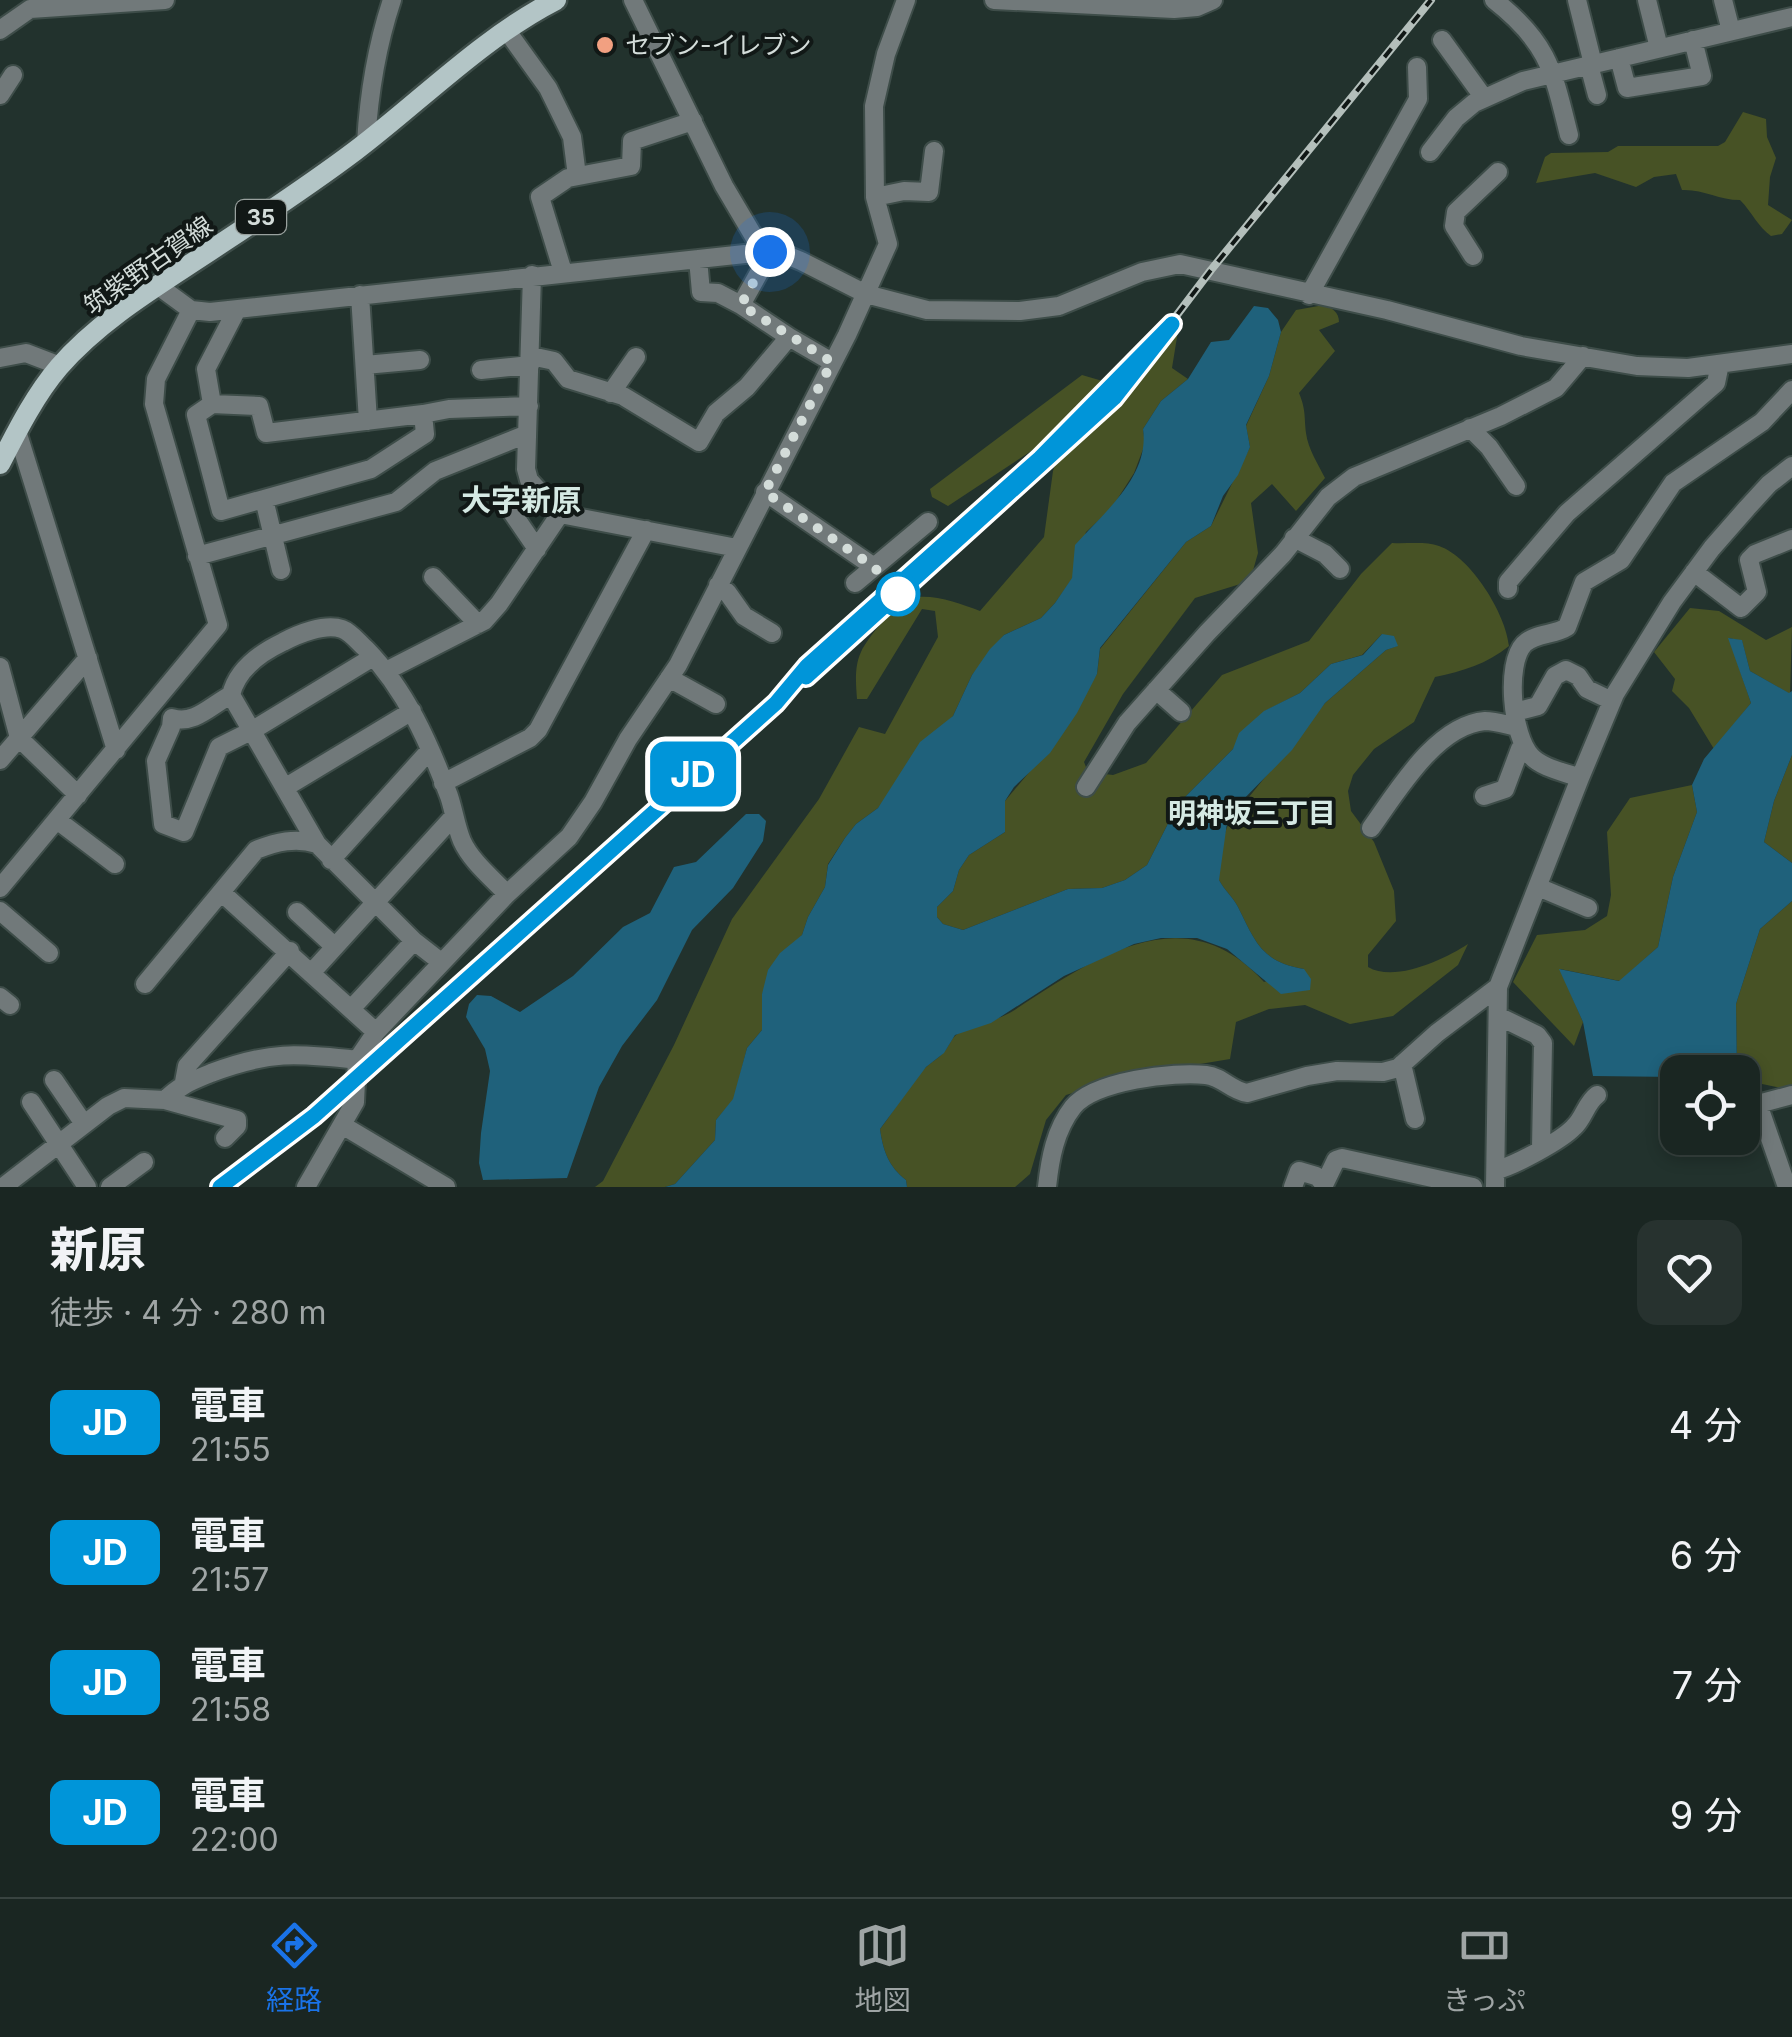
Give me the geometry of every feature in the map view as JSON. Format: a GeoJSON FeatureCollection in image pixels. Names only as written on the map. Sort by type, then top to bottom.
{"type":"FeatureCollection","features":[{"type":"Feature","properties":{"kind":"main road","name":"筑紫野古賀線"},"geometry":{"type":"LineString","coordinates":[[0,464],[60,366],[107,323],[304,189],[507,31],[556,0]]}},
{"type":"Feature","properties":{"kind":"street"},"geometry":{"type":"LineString","coordinates":[[0,30],[29,4],[165,0]]}},
{"type":"Feature","properties":{"kind":"street"},"geometry":{"type":"LineString","coordinates":[[366,143],[374,63],[392,0]]}},
{"type":"Feature","properties":{"kind":"street"},"geometry":{"type":"LineString","coordinates":[[634,0],[724,186],[766,252]]}},
{"type":"Feature","properties":{"kind":"street"},"geometry":{"type":"LineString","coordinates":[[306,1187],[355,1102],[358,1060],[376,1032],[507,894],[569,837],[593,802],[628,739],[670,678],[832,362],[888,244],[875,197],[874,106],[886,54],[906,0]]}},
{"type":"Feature","properties":{"kind":"street"},"geometry":{"type":"LineString","coordinates":[[994,0],[1174,9],[1197,7],[1213,0]]}},
{"type":"Feature","properties":{"kind":"street"},"geometry":{"type":"LineString","coordinates":[[1494,0],[1522,22],[1544,53],[1554,74],[1569,135]]}},
{"type":"Feature","properties":{"kind":"street"},"geometry":{"type":"LineString","coordinates":[[1577,0],[1596,95]]}},
{"type":"Feature","properties":{"kind":"street"},"geometry":{"type":"LineString","coordinates":[[1647,0],[1658,48]]}},
{"type":"Feature","properties":{"kind":"street"},"geometry":{"type":"LineString","coordinates":[[1723,0],[1731,31]]}},
{"type":"Feature","properties":{"kind":"street"},"geometry":{"type":"LineString","coordinates":[[1430,152],[1456,118],[1484,98],[1523,82],[1792,17]]}},
{"type":"Feature","properties":{"kind":"street"},"geometry":{"type":"LineString","coordinates":[[507,31],[548,88],[572,137],[577,176]]}},
{"type":"Feature","properties":{"kind":"street"},"geometry":{"type":"LineString","coordinates":[[1442,40],[1484,98]]}},
{"type":"Feature","properties":{"kind":"street"},"geometry":{"type":"LineString","coordinates":[[1619,58],[1627,88],[1702,76],[1693,40]]}},
{"type":"Feature","properties":{"kind":"street"},"geometry":{"type":"LineString","coordinates":[[1309,295],[1418,99],[1417,67]]}},
{"type":"Feature","properties":{"kind":"street"},"geometry":{"type":"LineString","coordinates":[[0,95],[13,75]]}},
{"type":"Feature","properties":{"kind":"street"},"geometry":{"type":"LineString","coordinates":[[562,272],[540,197],[568,178],[631,166],[632,141],[693,121]]}},
{"type":"Feature","properties":{"kind":"street"},"geometry":{"type":"LineString","coordinates":[[875,197],[904,191],[929,192],[934,151]]}},
{"type":"Feature","properties":{"kind":"street"},"geometry":{"type":"LineString","coordinates":[[1473,256],[1454,226],[1456,212],[1498,172]]}},
{"type":"Feature","properties":{"kind":"street"},"geometry":{"type":"LineString","coordinates":[[741,305],[766,252]]}},
{"type":"Feature","properties":{"kind":"street"},"geometry":{"type":"LineString","coordinates":[[157,286],[192,310],[210,312],[766,252],[800,261],[866,294],[927,310],[1020,311],[1059,306],[1142,272],[1180,264],[1387,310],[1521,346],[1660,369],[1792,354]]}},
{"type":"Feature","properties":{"kind":"street"},"geometry":{"type":"LineString","coordinates":[[698,259],[701,292],[718,293],[741,305],[832,362]]}},
{"type":"Feature","properties":{"kind":"street"},"geometry":{"type":"LineString","coordinates":[[532,275],[526,469],[529,480],[560,514],[737,548]]}},
{"type":"Feature","properties":{"kind":"street"},"geometry":{"type":"LineString","coordinates":[[360,295],[368,421]]}},
{"type":"Feature","properties":{"kind":"street"},"geometry":{"type":"LineString","coordinates":[[0,888],[218,625],[154,404],[156,378],[192,310]]}},
{"type":"Feature","properties":{"kind":"street"},"geometry":{"type":"LineString","coordinates":[[212,404],[206,368],[236,312]]}},
{"type":"Feature","properties":{"kind":"street"},"geometry":{"type":"LineString","coordinates":[[482,370],[531,360],[554,360],[568,378],[611,392],[699,442],[716,413],[746,387],[788,337]]}},
{"type":"Feature","properties":{"kind":"street"},"geometry":{"type":"LineString","coordinates":[[0,358],[26,353],[60,366]]}},
{"type":"Feature","properties":{"kind":"street"},"geometry":{"type":"LineString","coordinates":[[1086,787],[1127,723],[1328,497],[1354,477],[1556,388],[1583,356]]}},
{"type":"Feature","properties":{"kind":"street"},"geometry":{"type":"LineString","coordinates":[[611,392],[636,357]]}},
{"type":"Feature","properties":{"kind":"street"},"geometry":{"type":"LineString","coordinates":[[365,365],[420,360]]}},
{"type":"Feature","properties":{"kind":"street"},"geometry":{"type":"LineString","coordinates":[[1508,589],[1508,582],[1567,513],[1716,383],[1720,364]]}},
{"type":"Feature","properties":{"kind":"street"},"geometry":{"type":"LineString","coordinates":[[1580,778],[1544,765],[1524,746],[1516,720],[1514,686],[1522,645],[1568,627],[1584,582],[1622,560],[1674,482],[1762,422],[1792,390]]}},
{"type":"Feature","properties":{"kind":"street"},"geometry":{"type":"LineString","coordinates":[[423,414],[425,434],[371,469],[220,511],[196,415],[212,404],[259,406],[266,433],[449,410],[529,406]]}},
{"type":"Feature","properties":{"kind":"street"},"geometry":{"type":"LineString","coordinates":[[1470,428],[1516,486]]}},
{"type":"Feature","properties":{"kind":"street"},"geometry":{"type":"LineString","coordinates":[[17,431],[116,750]]}},
{"type":"Feature","properties":{"kind":"street"},"geometry":{"type":"LineString","coordinates":[[197,556],[396,502],[434,471],[527,434]]}},
{"type":"Feature","properties":{"kind":"street"},"geometry":{"type":"LineString","coordinates":[[1496,1179],[1498,986],[1580,778],[1612,701],[1694,572],[1769,484],[1792,466]]}},
{"type":"Feature","properties":{"kind":"street"},"geometry":{"type":"LineString","coordinates":[[765,492],[874,567]]}},
{"type":"Feature","properties":{"kind":"street"},"geometry":{"type":"LineString","coordinates":[[264,499],[281,570]]}},
{"type":"Feature","properties":{"kind":"street"},"geometry":{"type":"LineString","coordinates":[[508,508],[536,548]]}},
{"type":"Feature","properties":{"kind":"street"},"geometry":{"type":"LineString","coordinates":[[172,718],[156,761],[163,824],[184,832],[219,747],[380,664],[478,624],[499,604],[560,514]]}},
{"type":"Feature","properties":{"kind":"street"},"geometry":{"type":"LineString","coordinates":[[855,584],[928,522]]}},
{"type":"Feature","properties":{"kind":"street"},"geometry":{"type":"LineString","coordinates":[[443,783],[538,730],[646,530]]}},
{"type":"Feature","properties":{"kind":"street"},"geometry":{"type":"LineString","coordinates":[[1294,538],[1325,554],[1340,569]]}},
{"type":"Feature","properties":{"kind":"street"},"geometry":{"type":"LineString","coordinates":[[1694,572],[1741,608],[1757,592],[1750,560],[1755,554],[1792,540]]}},
{"type":"Feature","properties":{"kind":"street"},"geometry":{"type":"LineString","coordinates":[[433,577],[478,624]]}},
{"type":"Feature","properties":{"kind":"street"},"geometry":{"type":"LineString","coordinates":[[718,585],[744,616],[772,633]]}},
{"type":"Feature","properties":{"kind":"street"},"geometry":{"type":"LineString","coordinates":[[153,704],[180,721],[194,719],[231,695],[233,686],[254,658],[286,640],[320,629],[342,628],[380,664],[412,712],[469,853],[507,894]]}},
{"type":"Feature","properties":{"kind":"street"},"geometry":{"type":"LineString","coordinates":[[0,760],[88,658]]}},
{"type":"Feature","properties":{"kind":"street"},"geometry":{"type":"LineString","coordinates":[[0,667],[19,738],[78,795]]}},
{"type":"Feature","properties":{"kind":"street"},"geometry":{"type":"LineString","coordinates":[[1371,828],[1421,758],[1469,726],[1516,720],[1538,706],[1554,676],[1566,670],[1578,676],[1587,690],[1612,701]]}},
{"type":"Feature","properties":{"kind":"street"},"geometry":{"type":"LineString","coordinates":[[670,678],[716,704]]}},
{"type":"Feature","properties":{"kind":"street"},"geometry":{"type":"LineString","coordinates":[[1156,690],[1181,712]]}},
{"type":"Feature","properties":{"kind":"street"},"geometry":{"type":"LineString","coordinates":[[231,695],[317,844],[440,962]]}},
{"type":"Feature","properties":{"kind":"street"},"geometry":{"type":"LineString","coordinates":[[286,787],[412,712]]}},
{"type":"Feature","properties":{"kind":"street"},"geometry":{"type":"LineString","coordinates":[[1484,796],[1505,788],[1524,746]]}},
{"type":"Feature","properties":{"kind":"street"},"geometry":{"type":"LineString","coordinates":[[331,860],[430,750]]}},
{"type":"Feature","properties":{"kind":"street"},"geometry":{"type":"LineString","coordinates":[[312,972],[454,816]]}},
{"type":"Feature","properties":{"kind":"street"},"geometry":{"type":"LineString","coordinates":[[57,820],[116,864]]}},
{"type":"Feature","properties":{"kind":"street"},"geometry":{"type":"LineString","coordinates":[[146,984],[256,850],[276,842],[307,840],[317,844]]}},
{"type":"Feature","properties":{"kind":"street"},"geometry":{"type":"LineString","coordinates":[[1538,887],[1588,908]]}},
{"type":"Feature","properties":{"kind":"street"},"geometry":{"type":"LineString","coordinates":[[222,892],[376,1032]]}},
{"type":"Feature","properties":{"kind":"street"},"geometry":{"type":"LineString","coordinates":[[0,911],[50,953]]}},
{"type":"Feature","properties":{"kind":"street"},"geometry":{"type":"LineString","coordinates":[[298,912],[334,946]]}},
{"type":"Feature","properties":{"kind":"street"},"geometry":{"type":"LineString","coordinates":[[352,1008],[414,941]]}},
{"type":"Feature","properties":{"kind":"street"},"geometry":{"type":"LineString","coordinates":[[184,1082],[187,1066],[290,951]]}},
{"type":"Feature","properties":{"kind":"street"},"geometry":{"type":"LineString","coordinates":[[1047,1187],[1057,1135],[1076,1103],[1093,1093],[1146,1078],[1192,1074],[1210,1075],[1234,1091],[1247,1092],[1307,1076],[1382,1072],[1402,1064],[1498,986]]}},
{"type":"Feature","properties":{"kind":"street"},"geometry":{"type":"LineString","coordinates":[[1498,1016],[1536,1035],[1543,1043],[1541,1148]]}},
{"type":"Feature","properties":{"kind":"street"},"geometry":{"type":"LineString","coordinates":[[165,1100],[184,1082],[246,1060],[282,1053],[358,1060]]}},
{"type":"Feature","properties":{"kind":"street"},"geometry":{"type":"LineString","coordinates":[[1402,1064],[1415,1119]]}},
{"type":"Feature","properties":{"kind":"street"},"geometry":{"type":"LineString","coordinates":[[54,1080],[84,1124]]}},
{"type":"Feature","properties":{"kind":"street"},"geometry":{"type":"LineString","coordinates":[[1496,1179],[1575,1127],[1597,1095]]}},
{"type":"Feature","properties":{"kind":"street"},"geometry":{"type":"LineString","coordinates":[[1786,1187],[1758,1104],[1792,1095]]}},
{"type":"Feature","properties":{"kind":"street"},"geometry":{"type":"LineString","coordinates":[[3,1187],[124,1098],[165,1100],[238,1120],[224,1138]]}},
{"type":"Feature","properties":{"kind":"street"},"geometry":{"type":"LineString","coordinates":[[31,1102],[87,1187]]}},
{"type":"Feature","properties":{"kind":"street"},"geometry":{"type":"LineString","coordinates":[[342,1125],[446,1187]]}},
{"type":"Feature","properties":{"kind":"street"},"geometry":{"type":"LineString","coordinates":[[1293,1187],[1298,1172],[1316,1176],[1323,1185],[1336,1160],[1342,1158],[1395,1180],[1473,1187]]}},
{"type":"Feature","properties":{"kind":"street"},"geometry":{"type":"LineString","coordinates":[[110,1187],[144,1162]]}},
{"type":"Feature","properties":{"kind":"green space"},"geometry":{"type":"Polygon","coordinates":[[[1743,112],[1766,119],[1767,137],[1776,158],[1768,205],[1792,220],[1782,234],[1771,236],[1766,232],[1740,200],[1682,190],[1676,174],[1654,177],[1636,187],[1595,173],[1536,183],[1545,157],[1551,153],[1608,152],[1618,146],[1718,146],[1725,142],[1743,112]]]}},
{"type":"Feature","properties":{"kind":"green space"},"geometry":{"type":"Polygon","coordinates":[[[1324,305],[1335,311],[1339,319],[1319,330],[1335,351],[1299,393],[1309,445],[1325,478],[1296,511],[1272,484],[1251,503],[1258,553],[1250,581],[1195,598],[1123,694],[1084,762],[1088,772],[1113,775],[1146,763],[1222,675],[1309,641],[1361,574],[1392,543],[1439,546],[1463,562],[1485,588],[1501,618],[1509,646],[1474,666],[1435,677],[1414,722],[1374,749],[1353,775],[1348,791],[1351,811],[1374,842],[1394,891],[1396,921],[1368,955],[1368,967],[1405,971],[1468,944],[1458,965],[1393,1016],[1350,1024],[1305,1005],[1269,1009],[1236,1022],[1230,1059],[1134,1075],[1066,1095],[1046,1120],[1030,1174],[1015,1187],[907,1187],[888,1158],[880,1129],[919,1075],[962,1032],[1006,1015],[1075,972],[1138,944],[1171,938],[1202,942],[1234,956],[1264,982],[1304,969],[1278,961],[1255,940],[1219,880],[1222,845],[1234,814],[1325,703],[1386,650],[1397,646],[1382,634],[1362,655],[1331,664],[1300,693],[1265,711],[1178,804],[1147,865],[1125,880],[1102,888],[1068,889],[963,930],[943,924],[937,917],[937,907],[953,891],[959,870],[969,855],[1005,832],[1005,801],[1097,674],[1100,649],[1186,542],[1211,526],[1250,447],[1246,426],[1269,376],[1281,332],[1296,310],[1324,305]]]}},
{"type":"Feature","properties":{"kind":"green space"},"geometry":{"type":"Polygon","coordinates":[[[1168,331],[1178,331],[1172,368],[1188,379],[1161,401],[1143,429],[1145,444],[1134,473],[1111,509],[1086,532],[1072,579],[1055,603],[1041,618],[1004,635],[972,675],[953,716],[878,808],[856,824],[828,864],[825,887],[802,935],[762,994],[762,1030],[747,1048],[734,1099],[716,1120],[715,1140],[675,1184],[595,1187],[603,1181],[674,1045],[732,919],[819,799],[859,727],[885,734],[938,637],[935,611],[922,609],[867,699],[857,699],[856,670],[865,645],[877,628],[910,599],[941,599],[980,611],[1044,537],[1053,471],[1061,446],[1048,440],[948,506],[932,497],[930,489],[1082,375],[1123,387],[1168,331]]]}},
{"type":"Feature","properties":{"kind":"green space"},"geometry":{"type":"Polygon","coordinates":[[[1690,608],[1719,611],[1766,640],[1792,627],[1790,694],[1750,671],[1742,641],[1729,638],[1751,703],[1714,749],[1689,708],[1672,691],[1675,679],[1654,652],[1690,608]]]}},
{"type":"Feature","properties":{"kind":"green space"},"geometry":{"type":"Polygon","coordinates":[[[1792,755],[1792,863],[1764,842],[1774,801],[1792,755]]]}},
{"type":"Feature","properties":{"kind":"green space"},"geometry":{"type":"Polygon","coordinates":[[[1692,785],[1697,812],[1673,877],[1658,947],[1620,981],[1560,969],[1583,1022],[1574,1046],[1513,982],[1537,935],[1585,930],[1607,916],[1611,895],[1607,832],[1630,798],[1692,785]]]}},
{"type":"Feature","properties":{"kind":"green space"},"geometry":{"type":"Polygon","coordinates":[[[1792,901],[1792,1085],[1781,1088],[1760,1084],[1760,1055],[1737,1055],[1736,1004],[1760,929],[1792,901]]]}},
{"type":"Feature","properties":{"kind":"water"},"geometry":{"type":"Polygon","coordinates":[[[1254,306],[1268,308],[1278,320],[1281,332],[1269,376],[1246,425],[1250,447],[1238,475],[1223,496],[1211,526],[1186,542],[1100,648],[1097,674],[1077,713],[1050,753],[1014,787],[1005,801],[1005,832],[969,855],[959,870],[953,891],[937,907],[937,917],[943,924],[963,930],[1068,889],[1102,888],[1125,880],[1147,865],[1178,804],[1233,749],[1239,733],[1264,711],[1300,693],[1331,664],[1363,655],[1382,634],[1394,636],[1398,646],[1386,650],[1325,703],[1292,750],[1234,809],[1227,823],[1219,880],[1261,948],[1278,961],[1304,969],[1311,979],[1310,990],[1281,994],[1227,949],[1197,938],[1161,938],[1134,944],[1064,976],[991,1023],[955,1035],[880,1129],[888,1158],[907,1187],[665,1187],[675,1184],[715,1140],[716,1120],[733,1099],[747,1048],[762,1030],[762,994],[768,970],[780,953],[802,935],[825,887],[828,865],[845,838],[878,808],[920,742],[953,716],[972,675],[990,649],[1004,635],[1041,618],[1055,603],[1072,578],[1075,545],[1132,478],[1143,446],[1143,429],[1161,401],[1188,379],[1211,342],[1229,340],[1254,306]]]}},
{"type":"Feature","properties":{"kind":"water"},"geometry":{"type":"Polygon","coordinates":[[[1728,638],[1742,640],[1750,671],[1789,693],[1792,691],[1792,755],[1774,801],[1764,842],[1792,863],[1792,901],[1760,929],[1736,1004],[1737,1055],[1660,1055],[1660,1077],[1593,1076],[1583,1022],[1559,969],[1619,981],[1658,947],[1673,877],[1697,812],[1692,785],[1704,759],[1751,703],[1728,638]]]}},
{"type":"Feature","properties":{"kind":"water"},"geometry":{"type":"Polygon","coordinates":[[[746,814],[759,814],[766,821],[763,841],[733,888],[692,930],[657,1000],[622,1046],[599,1087],[567,1178],[483,1180],[479,1163],[490,1071],[485,1049],[466,1017],[469,1004],[477,995],[491,996],[520,1012],[573,976],[623,927],[650,913],[674,867],[696,862],[746,814]]]}},
{"type":"Feature","properties":{"kind":"railway"},"geometry":{"type":"LineString","coordinates":[[220,1187],[357,1079],[1114,398],[1211,270],[1431,0]]}},
{"type":"Feature","properties":{"kind":"train","name":"JD"},"geometry":{"type":"LineString","coordinates":[[220,1187],[314,1116],[776,703],[807,666],[1040,458],[1172,324],[1114,398],[806,677]]}},
{"type":"Feature","properties":{"kind":"place","name":"セブン-イレブン"},"geometry":{"type":"Point","coordinates":[605,45]}},
{"type":"Feature","properties":{"kind":"district","name":"大字新原"},"geometry":{"type":"Point","coordinates":[521,500]}},
{"type":"Feature","properties":{"kind":"district","name":"明神坂三丁目"},"geometry":{"type":"Point","coordinates":[1252,813]}},
{"type":"Feature","properties":{"kind":"route"},"geometry":{"type":"LineString","coordinates":[[770,252],[741,305],[832,362],[765,492],[874,567],[898,594]]}}]}
